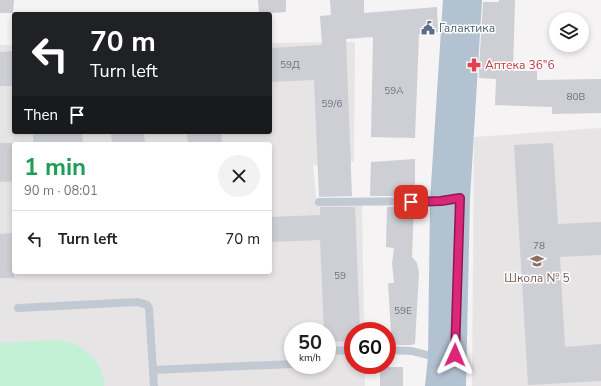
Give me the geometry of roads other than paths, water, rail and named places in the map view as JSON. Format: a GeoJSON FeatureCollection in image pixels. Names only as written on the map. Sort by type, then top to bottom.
{"type":"FeatureCollection","features":[{"type":"Feature","properties":{"kind":"main road"},"geometry":{"type":"LineString","coordinates":[[454,0],[447,357],[455,386]]}},
{"type":"Feature","properties":{"kind":"main road"},"geometry":{"type":"LineString","coordinates":[[450,200],[471,0]]}},
{"type":"Feature","properties":{"kind":"main road"},"geometry":{"type":"LineString","coordinates":[[436,386],[447,357]]}},
{"type":"Feature","properties":{"kind":"lane"},"geometry":{"type":"LineString","coordinates":[[319,202],[450,200]]}},
{"type":"Feature","properties":{"kind":"lane"},"geometry":{"type":"LineString","coordinates":[[18,308],[138,302],[147,305],[149,308],[154,386]]}},
{"type":"Feature","properties":{"kind":"lane"},"geometry":{"type":"LineString","coordinates":[[396,350],[412,351],[447,357]]}},
{"type":"Feature","properties":{"kind":"lane"},"geometry":{"type":"LineString","coordinates":[[153,370],[284,364]]}},
{"type":"Feature","properties":{"kind":"place","name":"Галактика"},"geometry":{"type":"Point","coordinates":[428,28]}},
{"type":"Feature","properties":{"kind":"place","name":"Аптека 36\"6"},"geometry":{"type":"Point","coordinates":[474,65]}},
{"type":"Feature","properties":{"kind":"place","name":"Школа № 5"},"geometry":{"type":"Point","coordinates":[537,261]}}]}
